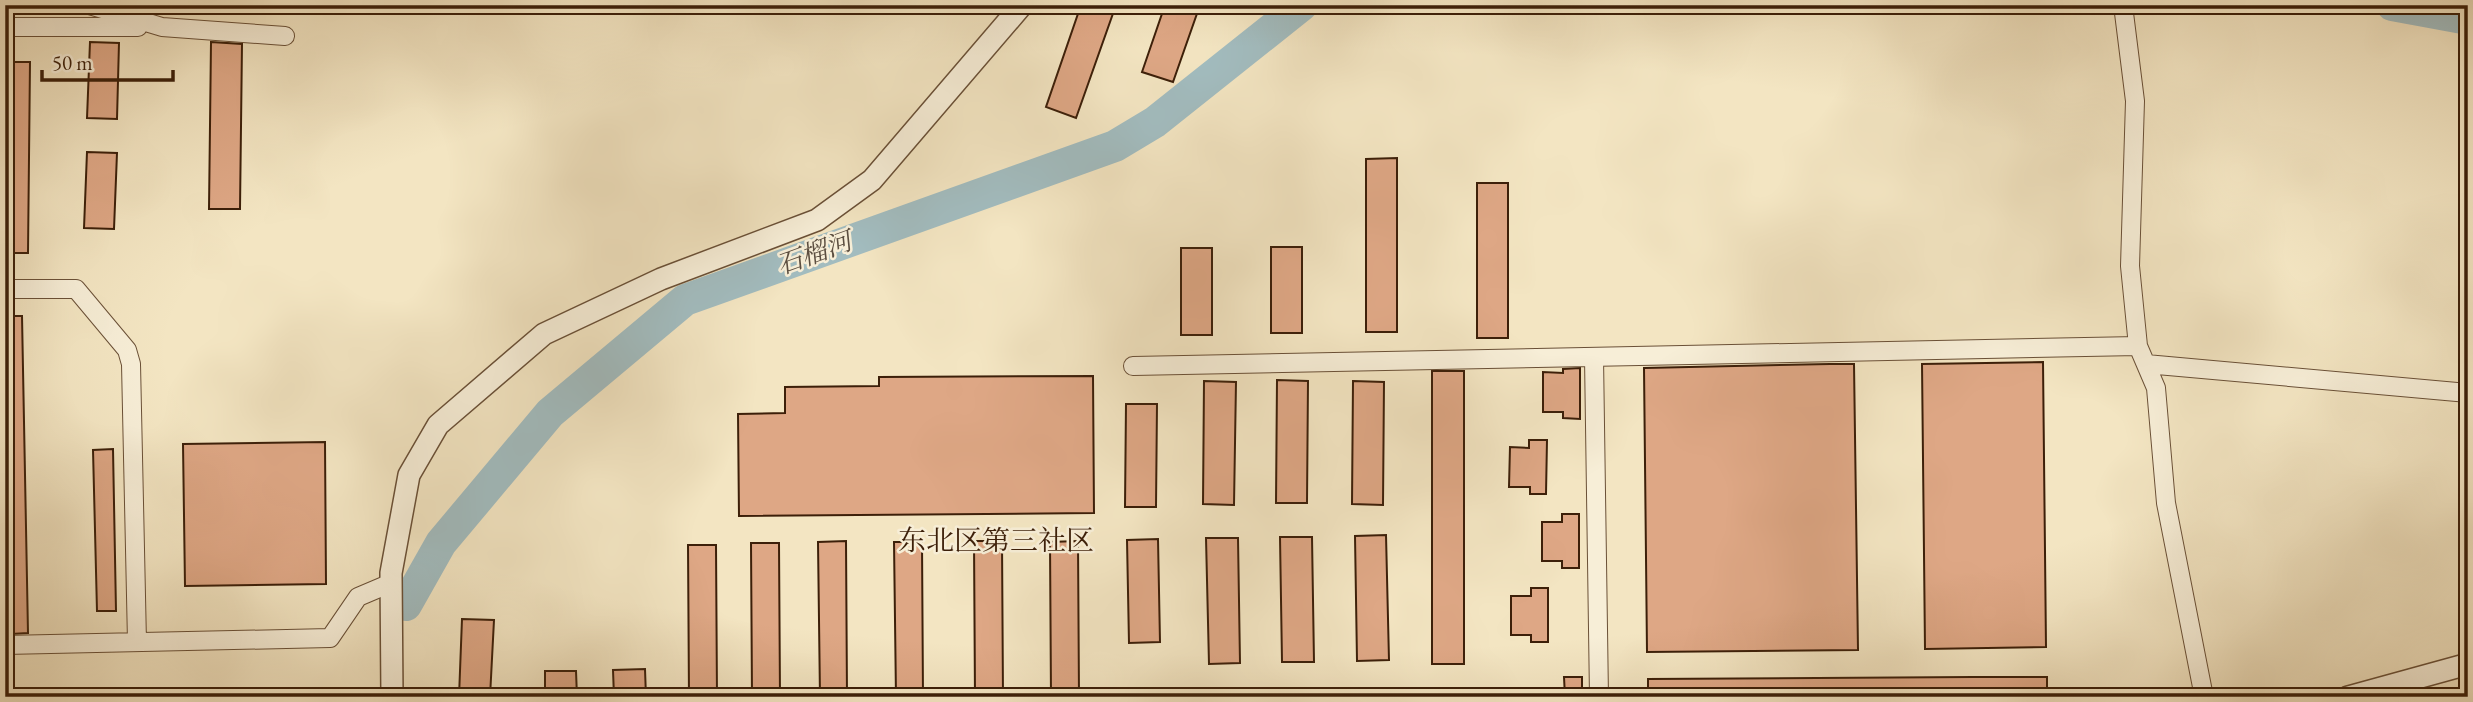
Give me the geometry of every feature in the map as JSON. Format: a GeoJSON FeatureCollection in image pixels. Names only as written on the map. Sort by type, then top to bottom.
{"type":"FeatureCollection","features":[{"type":"Feature","properties":{"kind":"street"},"geometry":{"type":"LineString","coordinates":[[89,5],[162,27]]}},
{"type":"Feature","properties":{"kind":"street"},"geometry":{"type":"LineString","coordinates":[[392,697],[391,573],[409,475],[438,425],[544,334],[661,279],[817,220],[872,180],[1022,5]]}},
{"type":"Feature","properties":{"kind":"street"},"geometry":{"type":"LineString","coordinates":[[2123,5],[2135,101],[2130,266],[2138,346],[2156,388],[2166,503],[2204,697]]}},
{"type":"Feature","properties":{"kind":"street"},"geometry":{"type":"LineString","coordinates":[[5,27],[162,27],[285,36]]}},
{"type":"Feature","properties":{"kind":"street"},"geometry":{"type":"LineString","coordinates":[[5,289],[76,289],[127,350],[131,364],[138,642]]}},
{"type":"Feature","properties":{"kind":"street"},"geometry":{"type":"LineString","coordinates":[[1133,366],[2138,346]]}},
{"type":"Feature","properties":{"kind":"street"},"geometry":{"type":"LineString","coordinates":[[1594,357],[1600,697]]}},
{"type":"Feature","properties":{"kind":"street"},"geometry":{"type":"LineString","coordinates":[[2146,364],[2468,393]]}},
{"type":"Feature","properties":{"kind":"street"},"geometry":{"type":"LineString","coordinates":[[5,645],[330,638],[358,597],[391,583]]}},
{"type":"Feature","properties":{"kind":"street"},"geometry":{"type":"LineString","coordinates":[[2348,697],[2468,664]]}},
{"type":"Feature","properties":{"kind":"building"},"geometry":{"type":"Polygon","coordinates":[[[1081,5],[1116,5],[1076,118],[1046,107],[1081,5]]]}},
{"type":"Feature","properties":{"kind":"building"},"geometry":{"type":"Polygon","coordinates":[[[1165,5],[1200,5],[1173,82],[1142,72],[1165,5]]]}},
{"type":"Feature","properties":{"kind":"building"},"geometry":{"type":"Polygon","coordinates":[[[90,42],[119,43],[117,119],[87,118],[90,42]]]}},
{"type":"Feature","properties":{"kind":"building"},"geometry":{"type":"Polygon","coordinates":[[[211,42],[242,44],[240,209],[209,209],[211,42]]]}},
{"type":"Feature","properties":{"kind":"building"},"geometry":{"type":"Polygon","coordinates":[[[5,62],[30,62],[28,253],[5,253],[5,62]]]}},
{"type":"Feature","properties":{"kind":"building"},"geometry":{"type":"Polygon","coordinates":[[[87,152],[117,153],[114,229],[84,228],[87,152]]]}},
{"type":"Feature","properties":{"kind":"building"},"geometry":{"type":"Polygon","coordinates":[[[1397,158],[1397,332],[1366,332],[1366,159],[1397,158]]]}},
{"type":"Feature","properties":{"kind":"building"},"geometry":{"type":"Polygon","coordinates":[[[1477,183],[1508,183],[1508,338],[1477,338],[1477,183]]]}},
{"type":"Feature","properties":{"kind":"building"},"geometry":{"type":"Polygon","coordinates":[[[1271,247],[1302,247],[1302,333],[1271,333],[1271,247]]]}},
{"type":"Feature","properties":{"kind":"building"},"geometry":{"type":"Polygon","coordinates":[[[1181,248],[1212,248],[1212,335],[1181,335],[1181,248]]]}},
{"type":"Feature","properties":{"kind":"building"},"geometry":{"type":"Polygon","coordinates":[[[5,316],[22,316],[28,633],[11,634],[11,628],[5,628],[5,589],[10,589],[11,562],[5,562],[5,316]]]}},
{"type":"Feature","properties":{"kind":"building"},"geometry":{"type":"Polygon","coordinates":[[[2043,362],[2046,647],[1925,649],[1922,364],[2043,362]]]}},
{"type":"Feature","properties":{"kind":"building"},"geometry":{"type":"Polygon","coordinates":[[[1854,364],[1858,650],[1647,652],[1644,368],[1854,364]]]}},
{"type":"Feature","properties":{"kind":"building"},"geometry":{"type":"Polygon","coordinates":[[[1580,368],[1580,419],[1563,418],[1563,412],[1543,412],[1543,372],[1563,373],[1563,369],[1580,368]]]}},
{"type":"Feature","properties":{"kind":"building"},"geometry":{"type":"Polygon","coordinates":[[[1432,371],[1464,371],[1464,664],[1432,664],[1432,371]]]}},
{"type":"Feature","properties":{"kind":"building"},"geometry":{"type":"Polygon","coordinates":[[[1093,376],[1094,513],[739,516],[738,414],[785,413],[785,387],[879,386],[879,377],[1093,376]]]}},
{"type":"Feature","properties":{"kind":"building"},"geometry":{"type":"Polygon","coordinates":[[[1277,380],[1308,381],[1307,503],[1276,503],[1277,380]]]}},
{"type":"Feature","properties":{"kind":"building"},"geometry":{"type":"Polygon","coordinates":[[[1204,381],[1236,382],[1234,505],[1203,504],[1204,381]]]}},
{"type":"Feature","properties":{"kind":"building"},"geometry":{"type":"Polygon","coordinates":[[[1353,381],[1384,382],[1383,505],[1352,504],[1353,381]]]}},
{"type":"Feature","properties":{"kind":"building"},"geometry":{"type":"Polygon","coordinates":[[[1126,404],[1157,404],[1156,507],[1125,507],[1126,404]]]}},
{"type":"Feature","properties":{"kind":"building"},"geometry":{"type":"Polygon","coordinates":[[[1529,440],[1547,440],[1546,494],[1530,494],[1530,487],[1509,487],[1510,447],[1529,448],[1529,440]]]}},
{"type":"Feature","properties":{"kind":"building"},"geometry":{"type":"Polygon","coordinates":[[[325,442],[326,584],[185,586],[183,444],[325,442]]]}},
{"type":"Feature","properties":{"kind":"building"},"geometry":{"type":"Polygon","coordinates":[[[113,449],[116,611],[97,611],[93,450],[113,449]]]}},
{"type":"Feature","properties":{"kind":"building"},"geometry":{"type":"Polygon","coordinates":[[[1562,514],[1579,514],[1579,568],[1562,568],[1562,561],[1542,561],[1542,522],[1562,522],[1562,514]]]}},
{"type":"Feature","properties":{"kind":"building"},"geometry":{"type":"Polygon","coordinates":[[[1386,535],[1389,660],[1357,661],[1355,536],[1386,535]]]}},
{"type":"Feature","properties":{"kind":"building"},"geometry":{"type":"Polygon","coordinates":[[[1280,537],[1312,537],[1314,662],[1282,662],[1280,537]]]}},
{"type":"Feature","properties":{"kind":"building"},"geometry":{"type":"Polygon","coordinates":[[[1206,538],[1238,538],[1240,663],[1209,664],[1206,538]]]}},
{"type":"Feature","properties":{"kind":"building"},"geometry":{"type":"Polygon","coordinates":[[[1158,539],[1160,642],[1129,643],[1127,540],[1158,539]]]}},
{"type":"Feature","properties":{"kind":"building"},"geometry":{"type":"Polygon","coordinates":[[[846,541],[847,697],[820,697],[818,542],[846,541]]]}},
{"type":"Feature","properties":{"kind":"building"},"geometry":{"type":"Polygon","coordinates":[[[974,541],[1002,541],[1003,697],[975,697],[974,541]]]}},
{"type":"Feature","properties":{"kind":"building"},"geometry":{"type":"Polygon","coordinates":[[[1078,541],[1079,697],[1051,697],[1050,542],[1078,541]]]}},
{"type":"Feature","properties":{"kind":"building"},"geometry":{"type":"Polygon","coordinates":[[[894,542],[922,542],[923,697],[896,697],[894,542]]]}},
{"type":"Feature","properties":{"kind":"building"},"geometry":{"type":"Polygon","coordinates":[[[751,543],[779,543],[780,697],[752,697],[751,543]]]}},
{"type":"Feature","properties":{"kind":"building"},"geometry":{"type":"Polygon","coordinates":[[[688,545],[716,545],[717,697],[689,697],[688,545]]]}},
{"type":"Feature","properties":{"kind":"building"},"geometry":{"type":"Polygon","coordinates":[[[1531,588],[1548,588],[1548,642],[1531,642],[1531,635],[1511,635],[1511,596],[1531,596],[1531,588]]]}},
{"type":"Feature","properties":{"kind":"building"},"geometry":{"type":"Polygon","coordinates":[[[462,619],[494,620],[490,697],[459,697],[462,619]]]}},
{"type":"Feature","properties":{"kind":"building"},"geometry":{"type":"Polygon","coordinates":[[[645,669],[646,697],[614,697],[613,670],[645,669]]]}},
{"type":"Feature","properties":{"kind":"building"},"geometry":{"type":"Polygon","coordinates":[[[545,671],[576,671],[577,697],[545,697],[545,671]]]}},
{"type":"Feature","properties":{"kind":"building"},"geometry":{"type":"Polygon","coordinates":[[[1564,677],[1582,677],[1582,697],[1565,697],[1564,677]]]}},
{"type":"Feature","properties":{"kind":"building"},"geometry":{"type":"Polygon","coordinates":[[[2047,677],[2047,697],[1648,697],[1648,679],[2047,677]]]}},
{"type":"Feature","properties":{"kind":"waterway","name":"石榴河"},"geometry":{"type":"LineString","coordinates":[[406,605],[441,543],[550,413],[685,300],[1115,146],[1155,122],[1302,5]]}},
{"type":"Feature","properties":{"kind":"waterway","name":"石榴河"},"geometry":{"type":"LineString","coordinates":[[2392,5],[2468,19]]}},
{"type":"Feature","properties":{"kind":"district","name":"东北区第三社区"},"geometry":{"type":"Point","coordinates":[996,540]}}]}
